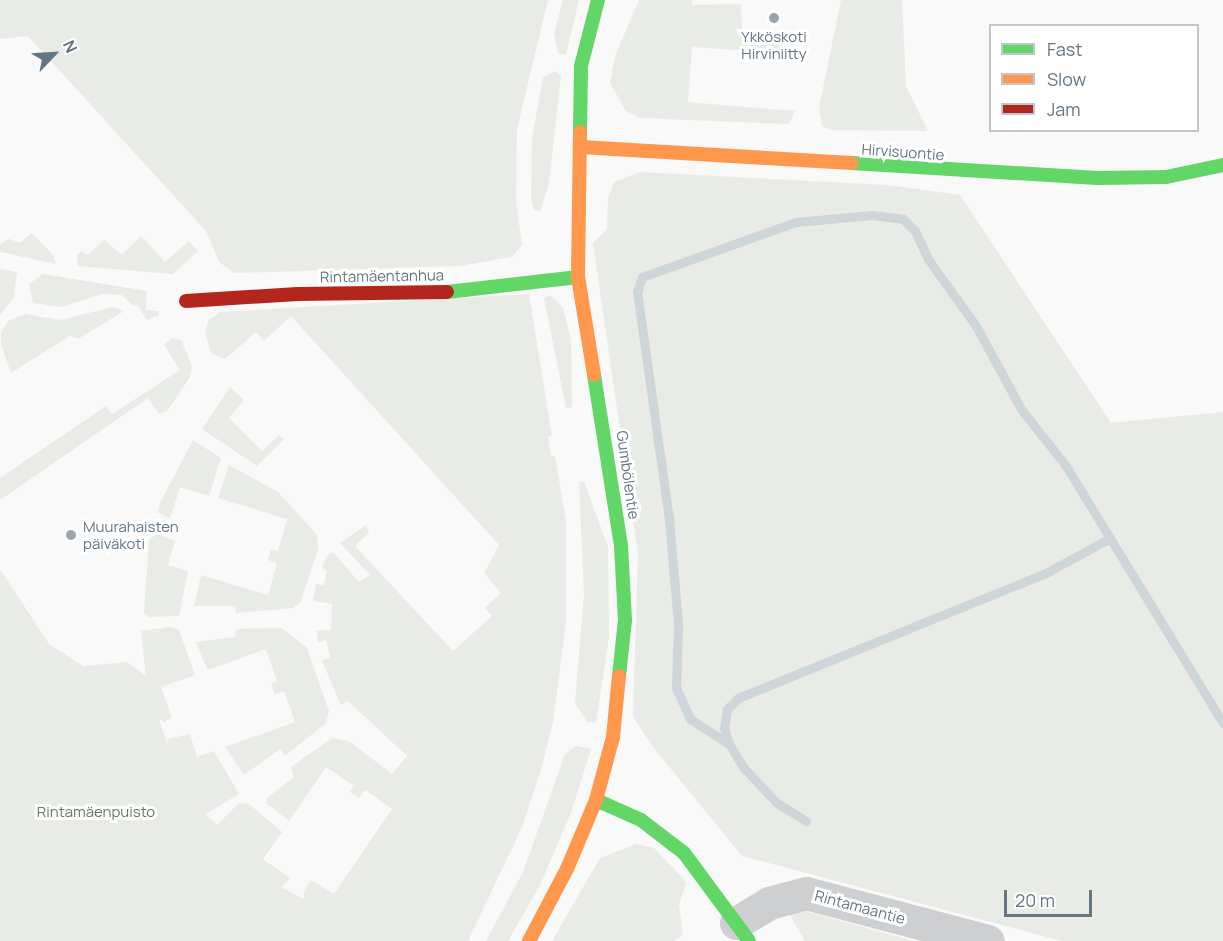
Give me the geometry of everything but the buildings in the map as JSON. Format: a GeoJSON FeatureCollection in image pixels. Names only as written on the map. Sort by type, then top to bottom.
{"type":"FeatureCollection","features":[{"type":"Feature","properties":{"kind":"street","name":"Gumbölentie"},"geometry":{"type":"LineString","coordinates":[[529,941],[567,869],[596,800],[613,737],[625,620],[621,546],[578,277],[581,66],[598,0]]}},
{"type":"Feature","properties":{"kind":"street","name":"Hirvisuontie"},"geometry":{"type":"LineString","coordinates":[[581,147],[1098,178],[1166,177],[1223,165]]}},
{"type":"Feature","properties":{"kind":"street","name":"Rintamäentanhua"},"geometry":{"type":"LineString","coordinates":[[186,301],[298,294],[445,292],[578,277]]}},
{"type":"Feature","properties":{"kind":"street"},"geometry":{"type":"LineString","coordinates":[[596,800],[641,820],[684,853],[742,932]]}},
{"type":"Feature","properties":{"kind":"street","name":"Rintamaantie"},"geometry":{"type":"LineString","coordinates":[[742,932],[769,903],[806,893],[988,941]]}},
{"type":"Feature","properties":{"kind":"green space"},"geometry":{"type":"Polygon","coordinates":[[[0,0],[548,0],[517,129],[516,201],[522,245],[512,257],[460,266],[234,273],[219,262],[206,231],[28,36],[0,39],[0,0]]]}},
{"type":"Feature","properties":{"kind":"green space"},"geometry":{"type":"Polygon","coordinates":[[[563,0],[579,0],[566,54],[558,54],[554,33],[563,0]]]}},
{"type":"Feature","properties":{"kind":"green space"},"geometry":{"type":"Polygon","coordinates":[[[639,0],[692,0],[692,5],[741,4],[742,33],[779,32],[780,53],[692,47],[688,102],[795,111],[789,124],[640,118],[626,111],[610,83],[615,56],[639,0]]]}},
{"type":"Feature","properties":{"kind":"green space"},"geometry":{"type":"Polygon","coordinates":[[[841,0],[902,0],[906,86],[928,131],[832,130],[822,126],[819,108],[841,0]]]}},
{"type":"Feature","properties":{"kind":"green space"},"geometry":{"type":"Polygon","coordinates":[[[556,71],[561,76],[549,183],[540,212],[534,210],[531,199],[532,138],[543,77],[556,71]]]}},
{"type":"Feature","properties":{"kind":"green space"},"geometry":{"type":"Polygon","coordinates":[[[640,172],[887,185],[960,195],[1111,423],[1223,412],[1223,941],[1062,941],[742,856],[653,747],[633,717],[638,554],[593,243],[607,229],[608,198],[614,182],[640,172]]]}},
{"type":"Feature","properties":{"kind":"green space"},"geometry":{"type":"Polygon","coordinates":[[[32,233],[53,255],[56,264],[0,252],[0,244],[9,239],[20,243],[32,233]]]}},
{"type":"Feature","properties":{"kind":"green space"},"geometry":{"type":"Polygon","coordinates":[[[141,236],[165,262],[189,241],[198,251],[173,274],[78,266],[77,255],[81,251],[88,255],[104,240],[122,255],[141,236]]]}},
{"type":"Feature","properties":{"kind":"green space"},"geometry":{"type":"Polygon","coordinates":[[[0,269],[17,272],[14,297],[0,315],[0,269]]]}},
{"type":"Feature","properties":{"kind":"green space"},"geometry":{"type":"Polygon","coordinates":[[[43,274],[147,291],[146,310],[159,311],[159,315],[147,320],[137,304],[133,306],[122,295],[102,294],[62,307],[33,303],[29,284],[43,274]]]}},
{"type":"Feature","properties":{"kind":"green space","name":"Rintamäenpuisto"},"geometry":{"type":"Polygon","coordinates":[[[529,294],[552,436],[548,437],[551,456],[555,456],[566,521],[566,622],[553,723],[541,770],[523,825],[468,941],[0,941],[0,569],[49,644],[83,666],[127,662],[146,676],[141,631],[171,627],[179,630],[195,675],[161,687],[172,718],[164,722],[159,719],[167,744],[168,739],[190,734],[197,757],[214,751],[239,794],[206,814],[217,825],[239,803],[249,804],[282,832],[263,859],[290,878],[281,887],[304,899],[304,891],[311,880],[334,894],[392,809],[365,790],[359,798],[350,792],[354,786],[326,767],[289,821],[266,803],[268,797],[294,777],[291,767],[332,738],[349,741],[392,774],[407,756],[348,701],[341,705],[322,661],[330,657],[326,640],[318,642],[317,631],[331,630],[332,604],[313,601],[316,584],[324,585],[327,571],[322,568],[327,556],[333,552],[359,582],[370,575],[340,543],[366,525],[369,533],[355,546],[453,651],[492,616],[485,608],[501,593],[484,573],[499,545],[291,316],[264,341],[256,332],[225,359],[211,353],[205,332],[209,320],[220,312],[529,294]]]}},
{"type":"Feature","properties":{"kind":"green space"},"geometry":{"type":"Polygon","coordinates":[[[550,295],[563,307],[571,340],[572,407],[566,408],[544,298],[550,295]]]}},
{"type":"Feature","properties":{"kind":"green space"},"geometry":{"type":"Polygon","coordinates":[[[113,307],[124,311],[78,339],[70,336],[11,373],[1,345],[1,333],[8,321],[25,314],[60,320],[113,307]]]}},
{"type":"Feature","properties":{"kind":"green space"},"geometry":{"type":"Polygon","coordinates":[[[172,338],[181,340],[192,366],[190,377],[168,410],[159,414],[148,398],[0,500],[0,478],[106,406],[112,414],[180,370],[164,345],[172,338]]]}},
{"type":"Feature","properties":{"kind":"green space"},"geometry":{"type":"Polygon","coordinates":[[[230,387],[244,400],[229,418],[262,451],[279,435],[284,439],[257,466],[202,429],[230,387]]]}},
{"type":"Feature","properties":{"kind":"green space"},"geometry":{"type":"Polygon","coordinates":[[[193,440],[221,458],[209,496],[180,487],[170,519],[158,512],[160,503],[193,440]]]}},
{"type":"Feature","properties":{"kind":"green space"},"geometry":{"type":"Polygon","coordinates":[[[229,465],[278,492],[317,535],[318,550],[300,603],[293,608],[236,613],[235,606],[194,606],[201,575],[268,595],[277,563],[268,560],[271,549],[278,551],[287,519],[218,498],[229,465]]]}},
{"type":"Feature","properties":{"kind":"green space"},"geometry":{"type":"Polygon","coordinates":[[[584,481],[608,547],[609,637],[596,723],[587,722],[575,703],[584,595],[579,482],[584,481]]]}},
{"type":"Feature","properties":{"kind":"green space"},"geometry":{"type":"Polygon","coordinates":[[[157,534],[175,541],[168,565],[188,571],[179,616],[149,617],[144,613],[149,540],[157,534]]]}},
{"type":"Feature","properties":{"kind":"green space"},"geometry":{"type":"Polygon","coordinates":[[[282,628],[307,648],[329,711],[326,723],[285,756],[280,749],[244,775],[225,747],[295,722],[284,691],[275,694],[271,683],[277,681],[266,649],[208,670],[195,642],[235,637],[236,629],[282,628]]]}},
{"type":"Feature","properties":{"kind":"green space"},"geometry":{"type":"Polygon","coordinates":[[[576,746],[591,749],[571,813],[539,887],[508,941],[486,941],[523,872],[565,754],[576,746]]]}},
{"type":"Feature","properties":{"kind":"green space"},"geometry":{"type":"Polygon","coordinates":[[[636,844],[654,848],[683,878],[686,884],[679,904],[683,935],[674,941],[552,941],[600,858],[636,844]]]}},
{"type":"Feature","properties":{"kind":"green space"},"geometry":{"type":"Polygon","coordinates":[[[802,910],[914,941],[805,941],[789,913],[802,910]]]}},
{"type":"Feature","properties":{"kind":"waterway"},"geometry":{"type":"LineString","coordinates":[[729,744],[690,719],[676,688],[678,624],[669,519],[637,292],[642,277],[796,222],[872,215],[903,219],[915,231],[928,259],[976,326],[1021,409],[1066,466],[1223,723]]}},
{"type":"Feature","properties":{"kind":"waterway"},"geometry":{"type":"LineString","coordinates":[[806,821],[776,802],[743,767],[729,744],[724,728],[727,709],[738,698],[1044,574],[1110,538]]}},
{"type":"Feature","properties":{"kind":"traffic: fast"},"geometry":{"type":"LineString","coordinates":[[580,132],[581,66],[598,0]]}},
{"type":"Feature","properties":{"kind":"traffic: fast"},"geometry":{"type":"LineString","coordinates":[[852,163],[1098,178],[1166,177],[1223,165]]}},
{"type":"Feature","properties":{"kind":"traffic: fast"},"geometry":{"type":"LineString","coordinates":[[447,292],[578,277]]}},
{"type":"Feature","properties":{"kind":"traffic: fast"},"geometry":{"type":"LineString","coordinates":[[594,375],[621,546],[625,620],[619,676]]}},
{"type":"Feature","properties":{"kind":"traffic: fast"},"geometry":{"type":"LineString","coordinates":[[596,800],[641,820],[684,853],[749,941]]}},
{"type":"Feature","properties":{"kind":"traffic: slow"},"geometry":{"type":"LineString","coordinates":[[580,132],[578,277],[594,375]]}},
{"type":"Feature","properties":{"kind":"traffic: slow"},"geometry":{"type":"LineString","coordinates":[[581,147],[852,163]]}},
{"type":"Feature","properties":{"kind":"traffic: slow"},"geometry":{"type":"LineString","coordinates":[[529,941],[567,869],[596,800],[613,737],[619,676]]}},
{"type":"Feature","properties":{"kind":"traffic: jam"},"geometry":{"type":"LineString","coordinates":[[186,301],[298,294],[447,292]]}},
{"type":"Feature","properties":{"kind":"place","name":"Ykköskoti Hirviniitty"},"geometry":{"type":"Point","coordinates":[774,18]}},
{"type":"Feature","properties":{"kind":"place","name":"Muurahaisten päiväkoti"},"geometry":{"type":"Point","coordinates":[71,535]}}]}
